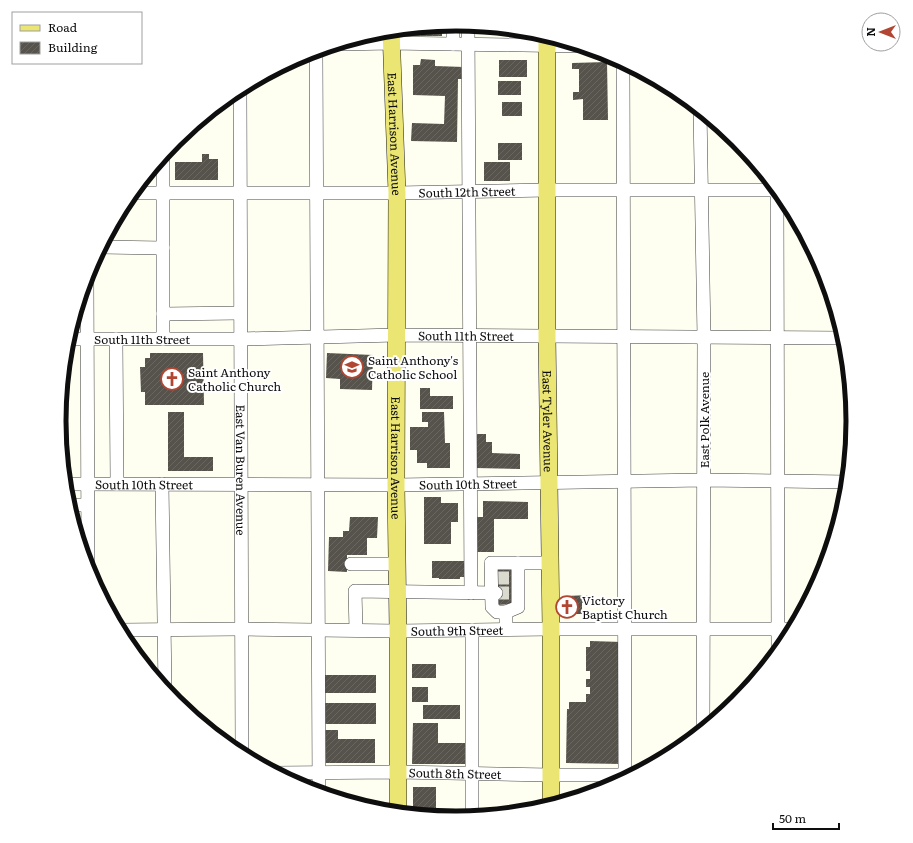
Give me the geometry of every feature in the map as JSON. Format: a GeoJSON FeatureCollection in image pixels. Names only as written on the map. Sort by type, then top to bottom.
{"type":"FeatureCollection","features":[{"type":"Feature","properties":{"kind":"main road","name":"East Harrison Avenue"},"geometry":{"type":"LineString","coordinates":[[391,37],[397,193],[396,485],[398,807]]}},
{"type":"Feature","properties":{"kind":"main road","name":"East Tyler Avenue"},"geometry":{"type":"LineString","coordinates":[[547,42],[550,801]]}},
{"type":"Feature","properties":{"kind":"street"},"geometry":{"type":"LineString","coordinates":[[453,31],[453,44]]}},
{"type":"Feature","properties":{"kind":"street"},"geometry":{"type":"LineString","coordinates":[[468,31],[472,592]]}},
{"type":"Feature","properties":{"kind":"street"},"geometry":{"type":"LineString","coordinates":[[391,37],[468,45],[544,41]]}},
{"type":"Feature","properties":{"kind":"street"},"geometry":{"type":"LineString","coordinates":[[316,58],[318,193],[319,787]]}},
{"type":"Feature","properties":{"kind":"street"},"geometry":{"type":"LineString","coordinates":[[623,68],[624,629],[630,772]]}},
{"type":"Feature","properties":{"kind":"street","name":"East Van Buren Avenue"},"geometry":{"type":"LineString","coordinates":[[240,97],[242,747]]}},
{"type":"Feature","properties":{"kind":"street","name":"East Polk Avenue"},"geometry":{"type":"LineString","coordinates":[[700,117],[704,337],[703,724]]}},
{"type":"Feature","properties":{"kind":"street"},"geometry":{"type":"LineString","coordinates":[[163,164],[163,339]]}},
{"type":"Feature","properties":{"kind":"street","name":"South 12th Street"},"geometry":{"type":"LineString","coordinates":[[141,193],[397,193],[548,190],[770,189]]}},
{"type":"Feature","properties":{"kind":"street"},"geometry":{"type":"LineString","coordinates":[[777,199],[779,481],[778,642]]}},
{"type":"Feature","properties":{"kind":"street"},"geometry":{"type":"LineString","coordinates":[[107,247],[163,248]]}},
{"type":"Feature","properties":{"kind":"street"},"geometry":{"type":"LineString","coordinates":[[87,296],[88,550]]}},
{"type":"Feature","properties":{"kind":"street"},"geometry":{"type":"LineString","coordinates":[[163,314],[240,313]]}},
{"type":"Feature","properties":{"kind":"street","name":"South 11th Street"},"geometry":{"type":"LineString","coordinates":[[75,339],[240,339],[396,335],[838,338]]}},
{"type":"Feature","properties":{"kind":"street"},"geometry":{"type":"LineString","coordinates":[[116,339],[117,484]]}},
{"type":"Feature","properties":{"kind":"street","name":"South 10th Street"},"geometry":{"type":"LineString","coordinates":[[71,484],[396,485],[703,480],[842,482]]}},
{"type":"Feature","properties":{"kind":"street"},"geometry":{"type":"LineString","coordinates":[[162,484],[165,681]]}},
{"type":"Feature","properties":{"kind":"street"},"geometry":{"type":"LineString","coordinates":[[75,505],[88,505]]}},
{"type":"Feature","properties":{"kind":"street"},"geometry":{"type":"LineString","coordinates":[[518,563],[515,578],[515,592],[518,607],[506,612],[497,612],[492,607],[494,578],[491,563],[518,563],[550,563]]}},
{"type":"Feature","properties":{"kind":"street"},"geometry":{"type":"LineString","coordinates":[[351,564],[397,564]]}},
{"type":"Feature","properties":{"kind":"street"},"geometry":{"type":"LineString","coordinates":[[356,630],[355,591],[494,592]]}},
{"type":"Feature","properties":{"kind":"street"},"geometry":{"type":"LineString","coordinates":[[506,612],[506,629]]}},
{"type":"Feature","properties":{"kind":"street","name":"South 9th Street"},"geometry":{"type":"LineString","coordinates":[[127,630],[241,629],[398,631],[506,629],[787,629]]}},
{"type":"Feature","properties":{"kind":"street"},"geometry":{"type":"LineString","coordinates":[[472,630],[472,811]]}},
{"type":"Feature","properties":{"kind":"street","name":"South 8th Street"},"geometry":{"type":"LineString","coordinates":[[286,773],[398,772],[622,775]]}},
{"type":"Feature","properties":{"kind":"building"},"geometry":{"type":"Polygon","coordinates":[[[442,32],[442,36],[412,36],[412,34],[442,32]]]}},
{"type":"Feature","properties":{"kind":"building"},"geometry":{"type":"Polygon","coordinates":[[[421,59],[435,60],[435,66],[464,67],[464,79],[458,79],[457,142],[411,141],[412,123],[444,124],[445,96],[413,95],[413,65],[420,65],[421,59]]]}},
{"type":"Feature","properties":{"kind":"building"},"geometry":{"type":"Polygon","coordinates":[[[499,60],[527,60],[527,77],[499,77],[499,60]]]}},
{"type":"Feature","properties":{"kind":"building"},"geometry":{"type":"Polygon","coordinates":[[[607,62],[608,120],[583,120],[583,99],[573,100],[573,92],[579,92],[579,69],[572,69],[572,63],[607,62]]]}},
{"type":"Feature","properties":{"kind":"building"},"geometry":{"type":"Polygon","coordinates":[[[498,81],[521,81],[521,95],[498,95],[498,81]]]}},
{"type":"Feature","properties":{"kind":"building"},"geometry":{"type":"Polygon","coordinates":[[[502,102],[522,102],[522,116],[502,116],[502,102]]]}},
{"type":"Feature","properties":{"kind":"building"},"geometry":{"type":"Polygon","coordinates":[[[498,143],[522,143],[522,160],[498,160],[498,143]]]}},
{"type":"Feature","properties":{"kind":"building"},"geometry":{"type":"Polygon","coordinates":[[[202,154],[209,154],[209,159],[218,159],[218,180],[175,180],[175,162],[202,162],[202,154]]]}},
{"type":"Feature","properties":{"kind":"building"},"geometry":{"type":"Polygon","coordinates":[[[484,162],[510,162],[510,181],[484,181],[484,162]]]}},
{"type":"Feature","properties":{"kind":"building","name":"Saint Anthony Catholic Church"},"geometry":{"type":"Polygon","coordinates":[[[150,353],[203,353],[204,405],[145,405],[145,392],[141,392],[140,367],[145,367],[145,358],[150,358],[150,353]]]}},
{"type":"Feature","properties":{"kind":"building"},"geometry":{"type":"Polygon","coordinates":[[[327,353],[373,355],[372,390],[340,389],[340,379],[326,378],[327,353]]]}},
{"type":"Feature","properties":{"kind":"building"},"geometry":{"type":"Polygon","coordinates":[[[420,388],[430,388],[430,396],[453,396],[453,409],[420,409],[420,388]]]}},
{"type":"Feature","properties":{"kind":"building"},"geometry":{"type":"Polygon","coordinates":[[[168,412],[184,412],[184,457],[213,457],[213,471],[168,471],[168,412]]]}},
{"type":"Feature","properties":{"kind":"building"},"geometry":{"type":"Polygon","coordinates":[[[422,412],[444,412],[445,443],[450,443],[450,468],[427,468],[427,463],[417,463],[417,450],[410,450],[410,427],[428,427],[428,422],[422,422],[422,412]]]}},
{"type":"Feature","properties":{"kind":"building"},"geometry":{"type":"Polygon","coordinates":[[[476,434],[486,434],[486,442],[492,442],[492,453],[520,454],[520,469],[476,468],[476,434]]]}},
{"type":"Feature","properties":{"kind":"building"},"geometry":{"type":"Polygon","coordinates":[[[424,497],[441,497],[441,503],[458,503],[458,522],[451,522],[451,544],[424,544],[424,497]]]}},
{"type":"Feature","properties":{"kind":"building"},"geometry":{"type":"Polygon","coordinates":[[[483,501],[528,502],[528,519],[494,519],[494,552],[475,552],[475,517],[483,517],[483,501]]]}},
{"type":"Feature","properties":{"kind":"building"},"geometry":{"type":"Polygon","coordinates":[[[350,517],[378,517],[377,538],[367,538],[367,555],[347,555],[347,572],[328,571],[329,537],[343,537],[343,531],[349,531],[350,517]]]}},
{"type":"Feature","properties":{"kind":"building"},"geometry":{"type":"Polygon","coordinates":[[[432,561],[467,561],[468,577],[460,577],[460,579],[432,578],[432,561]]]}},
{"type":"Feature","properties":{"kind":"building"},"geometry":{"type":"Polygon","coordinates":[[[512,565],[513,604],[496,605],[496,566],[512,565]]]}},
{"type":"Feature","properties":{"kind":"building"},"geometry":{"type":"Polygon","coordinates":[[[590,595],[590,603],[582,603],[582,614],[566,614],[566,596],[590,595]]]}},
{"type":"Feature","properties":{"kind":"building"},"geometry":{"type":"Polygon","coordinates":[[[590,641],[622,642],[621,764],[566,763],[567,709],[569,709],[569,702],[586,702],[586,694],[590,694],[590,687],[586,687],[586,679],[590,679],[590,671],[586,671],[586,647],[590,647],[590,641]]]}},
{"type":"Feature","properties":{"kind":"building"},"geometry":{"type":"Polygon","coordinates":[[[412,664],[436,664],[436,678],[412,678],[412,664]]]}},
{"type":"Feature","properties":{"kind":"building"},"geometry":{"type":"Polygon","coordinates":[[[324,675],[376,675],[376,693],[324,693],[324,675]]]}},
{"type":"Feature","properties":{"kind":"building"},"geometry":{"type":"Polygon","coordinates":[[[412,687],[428,687],[428,702],[412,702],[412,687]]]}},
{"type":"Feature","properties":{"kind":"building"},"geometry":{"type":"Polygon","coordinates":[[[323,703],[376,703],[376,724],[323,724],[323,703]]]}},
{"type":"Feature","properties":{"kind":"building"},"geometry":{"type":"Polygon","coordinates":[[[423,705],[460,705],[460,719],[423,719],[423,705]]]}},
{"type":"Feature","properties":{"kind":"building"},"geometry":{"type":"Polygon","coordinates":[[[413,723],[438,723],[438,743],[466,743],[466,764],[412,764],[413,723]]]}},
{"type":"Feature","properties":{"kind":"building"},"geometry":{"type":"Polygon","coordinates":[[[323,730],[338,730],[338,739],[375,739],[375,763],[323,763],[323,730]]]}},
{"type":"Feature","properties":{"kind":"building"},"geometry":{"type":"Polygon","coordinates":[[[413,787],[436,787],[436,811],[413,810],[413,787]]]}},
{"type":"Feature","properties":{"kind":"building"},"geometry":{"type":"Polygon","coordinates":[[[481,809],[496,809],[496,810],[481,811],[481,809]]]}},
{"type":"Feature","properties":{"kind":"tunnel"},"geometry":{"type":"LineString","coordinates":[[496,578],[512,578]]}},
{"type":"Feature","properties":{"kind":"tunnel"},"geometry":{"type":"LineString","coordinates":[[496,593],[513,593]]}},
{"type":"Feature","properties":{"kind":"place","name":"Saint Anthony's Catholic School"},"geometry":{"type":"Point","coordinates":[352,367]}},
{"type":"Feature","properties":{"kind":"place","name":"Saint Anthony Catholic Church"},"geometry":{"type":"Point","coordinates":[172,379]}},
{"type":"Feature","properties":{"kind":"place","name":"Victory Baptist Church"},"geometry":{"type":"Point","coordinates":[567,607]}}]}
